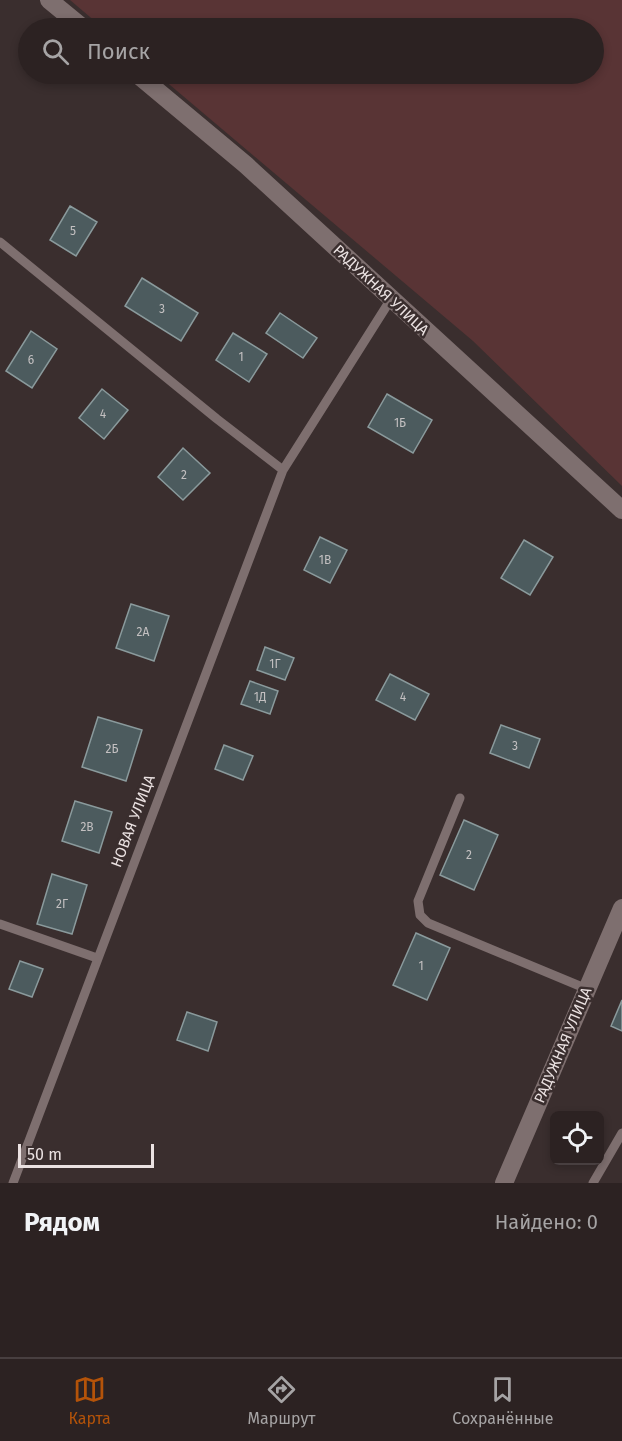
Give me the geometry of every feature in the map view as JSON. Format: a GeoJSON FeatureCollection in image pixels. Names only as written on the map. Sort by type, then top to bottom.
{"type":"FeatureCollection","features":[{"type":"Feature","properties":{"kind":"main road"},"geometry":{"type":"LineString","coordinates":[[49,0],[71,18]]}},
{"type":"Feature","properties":{"kind":"main road","name":"РАДУЖНАЯ УЛИЦА"},"geometry":{"type":"LineString","coordinates":[[148,84],[246,165],[622,510]]}},
{"type":"Feature","properties":{"kind":"main road","name":"РАДУЖНАЯ УЛИЦА"},"geometry":{"type":"LineString","coordinates":[[504,1183],[622,908]]}},
{"type":"Feature","properties":{"kind":"lane"},"geometry":{"type":"LineString","coordinates":[[0,242],[282,470]]}},
{"type":"Feature","properties":{"kind":"lane","name":"НОВАЯ УЛИЦА"},"geometry":{"type":"LineString","coordinates":[[13,1183],[282,470],[391,299]]}},
{"type":"Feature","properties":{"kind":"lane"},"geometry":{"type":"LineString","coordinates":[[460,798],[418,901],[420,915],[428,922],[587,989]]}},
{"type":"Feature","properties":{"kind":"lane"},"geometry":{"type":"LineString","coordinates":[[0,924],[97,958]]}},
{"type":"Feature","properties":{"kind":"lane"},"geometry":{"type":"LineString","coordinates":[[593,1183],[622,1132]]}},
{"type":"Feature","properties":{"kind":"shaded area"},"geometry":{"type":"Polygon","coordinates":[[[70,0],[622,0],[622,486],[473,341],[169,84],[604,84],[604,18],[91,18],[70,0]]]}},
{"type":"Feature","properties":{"kind":"building"},"geometry":{"type":"Polygon","coordinates":[[[70,206],[97,222],[76,256],[50,240],[70,206]]]}},
{"type":"Feature","properties":{"kind":"building"},"geometry":{"type":"Polygon","coordinates":[[[142,278],[198,313],[181,341],[125,306],[142,278]]]}},
{"type":"Feature","properties":{"kind":"building"},"geometry":{"type":"Polygon","coordinates":[[[280,313],[317,338],[303,358],[266,333],[280,313]]]}},
{"type":"Feature","properties":{"kind":"building"},"geometry":{"type":"Polygon","coordinates":[[[31,331],[57,349],[32,388],[6,371],[31,331]]]}},
{"type":"Feature","properties":{"kind":"building"},"geometry":{"type":"Polygon","coordinates":[[[233,333],[267,354],[249,382],[216,360],[233,333]]]}},
{"type":"Feature","properties":{"kind":"building"},"geometry":{"type":"Polygon","coordinates":[[[102,389],[128,410],[104,439],[79,418],[102,389]]]}},
{"type":"Feature","properties":{"kind":"building"},"geometry":{"type":"Polygon","coordinates":[[[387,394],[432,420],[413,453],[368,427],[387,394]]]}},
{"type":"Feature","properties":{"kind":"building"},"geometry":{"type":"Polygon","coordinates":[[[183,448],[210,473],[183,500],[158,477],[183,448]]]}},
{"type":"Feature","properties":{"kind":"building"},"geometry":{"type":"Polygon","coordinates":[[[320,537],[347,550],[330,583],[304,570],[320,537]]]}},
{"type":"Feature","properties":{"kind":"building"},"geometry":{"type":"Polygon","coordinates":[[[524,540],[553,557],[530,595],[501,578],[524,540]]]}},
{"type":"Feature","properties":{"kind":"building"},"geometry":{"type":"Polygon","coordinates":[[[131,604],[169,616],[154,661],[116,648],[131,604]]]}},
{"type":"Feature","properties":{"kind":"building"},"geometry":{"type":"Polygon","coordinates":[[[265,647],[294,658],[285,680],[257,670],[265,647]]]}},
{"type":"Feature","properties":{"kind":"building"},"geometry":{"type":"Polygon","coordinates":[[[390,674],[429,694],[415,720],[376,700],[390,674]]]}},
{"type":"Feature","properties":{"kind":"building"},"geometry":{"type":"Polygon","coordinates":[[[250,681],[278,691],[270,714],[241,704],[250,681]]]}},
{"type":"Feature","properties":{"kind":"building"},"geometry":{"type":"Polygon","coordinates":[[[98,717],[142,730],[126,781],[82,767],[98,717]]]}},
{"type":"Feature","properties":{"kind":"building"},"geometry":{"type":"Polygon","coordinates":[[[501,725],[540,739],[529,768],[490,753],[501,725]]]}},
{"type":"Feature","properties":{"kind":"building"},"geometry":{"type":"Polygon","coordinates":[[[224,745],[253,756],[243,780],[215,769],[224,745]]]}},
{"type":"Feature","properties":{"kind":"building"},"geometry":{"type":"Polygon","coordinates":[[[75,801],[112,812],[99,853],[62,841],[75,801]]]}},
{"type":"Feature","properties":{"kind":"building"},"geometry":{"type":"Polygon","coordinates":[[[464,820],[498,835],[474,890],[440,875],[464,820]]]}},
{"type":"Feature","properties":{"kind":"building"},"geometry":{"type":"Polygon","coordinates":[[[52,874],[87,885],[72,934],[37,924],[52,874]]]}},
{"type":"Feature","properties":{"kind":"building"},"geometry":{"type":"Polygon","coordinates":[[[416,933],[450,948],[427,1000],[393,985],[416,933]]]}},
{"type":"Feature","properties":{"kind":"building"},"geometry":{"type":"Polygon","coordinates":[[[20,961],[43,969],[32,997],[9,989],[20,961]]]}},
{"type":"Feature","properties":{"kind":"building"},"geometry":{"type":"Polygon","coordinates":[[[622,1000],[622,1031],[611,1026],[622,1000]]]}},
{"type":"Feature","properties":{"kind":"building"},"geometry":{"type":"Polygon","coordinates":[[[187,1012],[217,1022],[208,1051],[177,1040],[187,1012]]]}}]}
